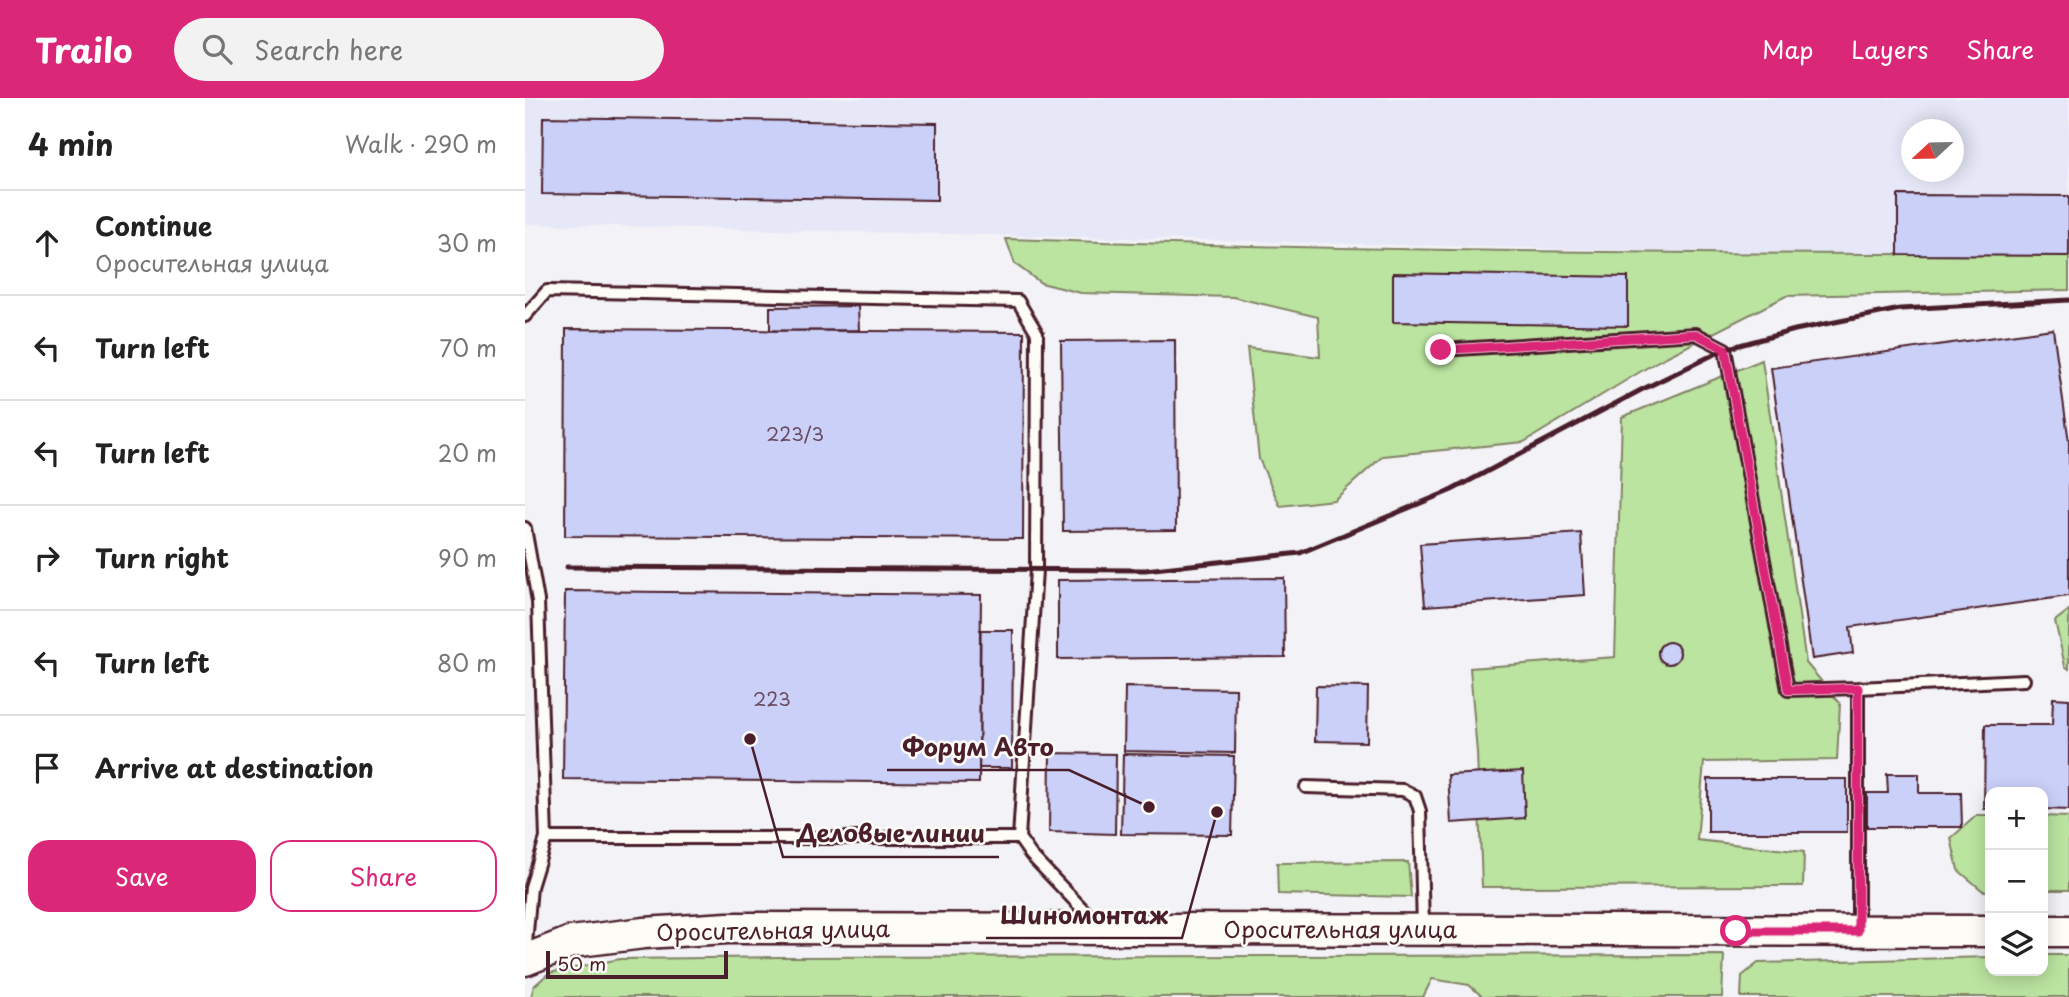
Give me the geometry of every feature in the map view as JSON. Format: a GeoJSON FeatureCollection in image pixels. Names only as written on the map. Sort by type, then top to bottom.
{"type":"FeatureCollection","features":[{"type":"Feature","properties":{"kind":"main road","name":"Оросительная улица"},"geometry":{"type":"LineString","coordinates":[[525,958],[571,942],[692,930],[1985,931]]}},
{"type":"Feature","properties":{"kind":"main road"},"geometry":{"type":"LineString","coordinates":[[2048,931],[2069,930]]}},
{"type":"Feature","properties":{"kind":"lane"},"geometry":{"type":"LineString","coordinates":[[525,316],[547,291],[1018,302],[1037,333],[1036,570],[1019,838],[1031,855],[1103,930]]}},
{"type":"Feature","properties":{"kind":"lane"},"geometry":{"type":"LineString","coordinates":[[1441,350],[1696,334],[1725,349],[1788,690],[2024,680]]}},
{"type":"Feature","properties":{"kind":"lane"},"geometry":{"type":"LineString","coordinates":[[525,528],[538,601],[546,838],[531,887],[525,958]]}},
{"type":"Feature","properties":{"kind":"lane"},"geometry":{"type":"LineString","coordinates":[[1858,688],[1858,931]]}},
{"type":"Feature","properties":{"kind":"lane"},"geometry":{"type":"LineString","coordinates":[[1306,788],[1403,790],[1415,796],[1420,811],[1423,930]]}},
{"type":"Feature","properties":{"kind":"lane"},"geometry":{"type":"LineString","coordinates":[[546,838],[1019,838]]}},
{"type":"Feature","properties":{"kind":"shaded area"},"geometry":{"type":"Polygon","coordinates":[[[525,98],[2069,98],[2069,261],[525,224],[525,98]]]}},
{"type":"Feature","properties":{"kind":"green space"},"geometry":{"type":"Polygon","coordinates":[[[1006,239],[1538,251],[2069,254],[2069,290],[1786,296],[1658,361],[1524,442],[1383,456],[1334,500],[1280,506],[1259,459],[1247,348],[1320,357],[1318,317],[1233,297],[1081,293],[1041,283],[1015,264],[1006,239]]]}},
{"type":"Feature","properties":{"kind":"green space"},"geometry":{"type":"Polygon","coordinates":[[[1762,360],[1806,663],[1840,703],[1837,760],[1704,762],[1697,840],[1804,852],[1803,886],[1482,887],[1477,753],[1470,668],[1615,657],[1622,417],[1762,360]]]}},
{"type":"Feature","properties":{"kind":"green space"},"geometry":{"type":"Polygon","coordinates":[[[2069,610],[2069,669],[2065,666],[2055,621],[2069,610]]]}},
{"type":"Feature","properties":{"kind":"green space"},"geometry":{"type":"Polygon","coordinates":[[[1977,815],[1985,815],[1985,891],[1958,870],[1951,838],[1977,815]]]}},
{"type":"Feature","properties":{"kind":"green space"},"geometry":{"type":"Polygon","coordinates":[[[2048,816],[2069,817],[2069,890],[2048,890],[2048,816]]]}},
{"type":"Feature","properties":{"kind":"green space"},"geometry":{"type":"Polygon","coordinates":[[[1408,862],[1411,897],[1278,894],[1277,863],[1408,862]]]}},
{"type":"Feature","properties":{"kind":"green space"},"geometry":{"type":"Polygon","coordinates":[[[1724,955],[1722,997],[1483,997],[1469,985],[1432,979],[1423,997],[531,997],[534,986],[549,973],[620,959],[1724,955]]]}},
{"type":"Feature","properties":{"kind":"green space"},"geometry":{"type":"Polygon","coordinates":[[[2048,955],[2069,955],[2069,997],[1741,997],[1742,976],[1758,963],[1985,957],[1985,976],[2048,976],[2048,955]]]}},
{"type":"Feature","properties":{"kind":"building"},"geometry":{"type":"Polygon","coordinates":[[[543,117],[937,123],[937,200],[542,194],[543,117]]]}},
{"type":"Feature","properties":{"kind":"building"},"geometry":{"type":"Polygon","coordinates":[[[1898,195],[2069,196],[2069,256],[1898,255],[1898,195]]]}},
{"type":"Feature","properties":{"kind":"building"},"geometry":{"type":"Polygon","coordinates":[[[1393,273],[1628,277],[1628,326],[1393,322],[1393,273]]]}},
{"type":"Feature","properties":{"kind":"building"},"geometry":{"type":"Polygon","coordinates":[[[858,306],[859,330],[770,331],[770,307],[858,306]]]}},
{"type":"Feature","properties":{"kind":"building"},"geometry":{"type":"Polygon","coordinates":[[[566,329],[1024,332],[1023,539],[565,536],[566,329]]]}},
{"type":"Feature","properties":{"kind":"building"},"geometry":{"type":"Polygon","coordinates":[[[2053,329],[2069,442],[2069,596],[1850,627],[1853,653],[1812,659],[1771,368],[2053,329]]]}},
{"type":"Feature","properties":{"kind":"building"},"geometry":{"type":"Polygon","coordinates":[[[1175,340],[1176,530],[1063,531],[1061,341],[1175,340]]]}},
{"type":"Feature","properties":{"kind":"building"},"geometry":{"type":"Polygon","coordinates":[[[1581,533],[1585,595],[1425,606],[1420,544],[1581,533]]]}},
{"type":"Feature","properties":{"kind":"building"},"geometry":{"type":"Polygon","coordinates":[[[1284,578],[1285,657],[1058,659],[1058,580],[1284,578]]]}},
{"type":"Feature","properties":{"kind":"building"},"geometry":{"type":"Polygon","coordinates":[[[565,591],[981,595],[979,783],[563,779],[565,591]]]}},
{"type":"Feature","properties":{"kind":"building"},"geometry":{"type":"Polygon","coordinates":[[[980,630],[1013,630],[1012,768],[979,768],[980,630]]]}},
{"type":"Feature","properties":{"kind":"building"},"geometry":{"type":"Polygon","coordinates":[[[1669,642],[1677,645],[1680,653],[1677,661],[1669,664],[1661,661],[1658,653],[1661,645],[1669,642]]]}},
{"type":"Feature","properties":{"kind":"building"},"geometry":{"type":"Polygon","coordinates":[[[1316,686],[1368,687],[1367,742],[1315,741],[1316,686]]]}},
{"type":"Feature","properties":{"kind":"building"},"geometry":{"type":"Polygon","coordinates":[[[1125,687],[1236,689],[1235,753],[1124,751],[1125,687]]]}},
{"type":"Feature","properties":{"kind":"building"},"geometry":{"type":"Polygon","coordinates":[[[2053,698],[2069,699],[2069,810],[2048,809],[2048,787],[1985,787],[1984,809],[1985,725],[2052,725],[2053,698]]]}},
{"type":"Feature","properties":{"kind":"building"},"geometry":{"type":"Polygon","coordinates":[[[1050,753],[1116,754],[1115,834],[1049,832],[1050,753]]]}},
{"type":"Feature","properties":{"kind":"building"},"geometry":{"type":"Polygon","coordinates":[[[1123,754],[1234,756],[1232,835],[1121,834],[1123,754]]]}},
{"type":"Feature","properties":{"kind":"building"},"geometry":{"type":"Polygon","coordinates":[[[1523,771],[1525,818],[1451,823],[1448,775],[1523,771]]]}},
{"type":"Feature","properties":{"kind":"building"},"geometry":{"type":"Polygon","coordinates":[[[1887,774],[1919,774],[1919,793],[1961,793],[1962,827],[1867,827],[1867,793],[1888,793],[1887,774]]]}},
{"type":"Feature","properties":{"kind":"building"},"geometry":{"type":"Polygon","coordinates":[[[1708,779],[1847,779],[1847,832],[1708,832],[1708,779]]]}},
{"type":"Feature","properties":{"kind":"railway"},"geometry":{"type":"LineString","coordinates":[[567,567],[1145,570],[1300,553],[1452,490],[1641,390],[1725,349],[1795,330],[1900,309],[2069,300]]}},
{"type":"Feature","properties":{"kind":"place","name":"Деловые линии"},"geometry":{"type":"Point","coordinates":[750,739]}},
{"type":"Feature","properties":{"kind":"place","name":"Форум Авто"},"geometry":{"type":"Point","coordinates":[1149,807]}},
{"type":"Feature","properties":{"kind":"place","name":"Шиномонтаж"},"geometry":{"type":"Point","coordinates":[1217,812]}},
{"type":"Feature","properties":{"kind":"route"},"geometry":{"type":"LineString","coordinates":[[1441,350],[1696,334],[1725,349],[1788,690],[1858,688],[1858,931],[1736,931]]}}]}
